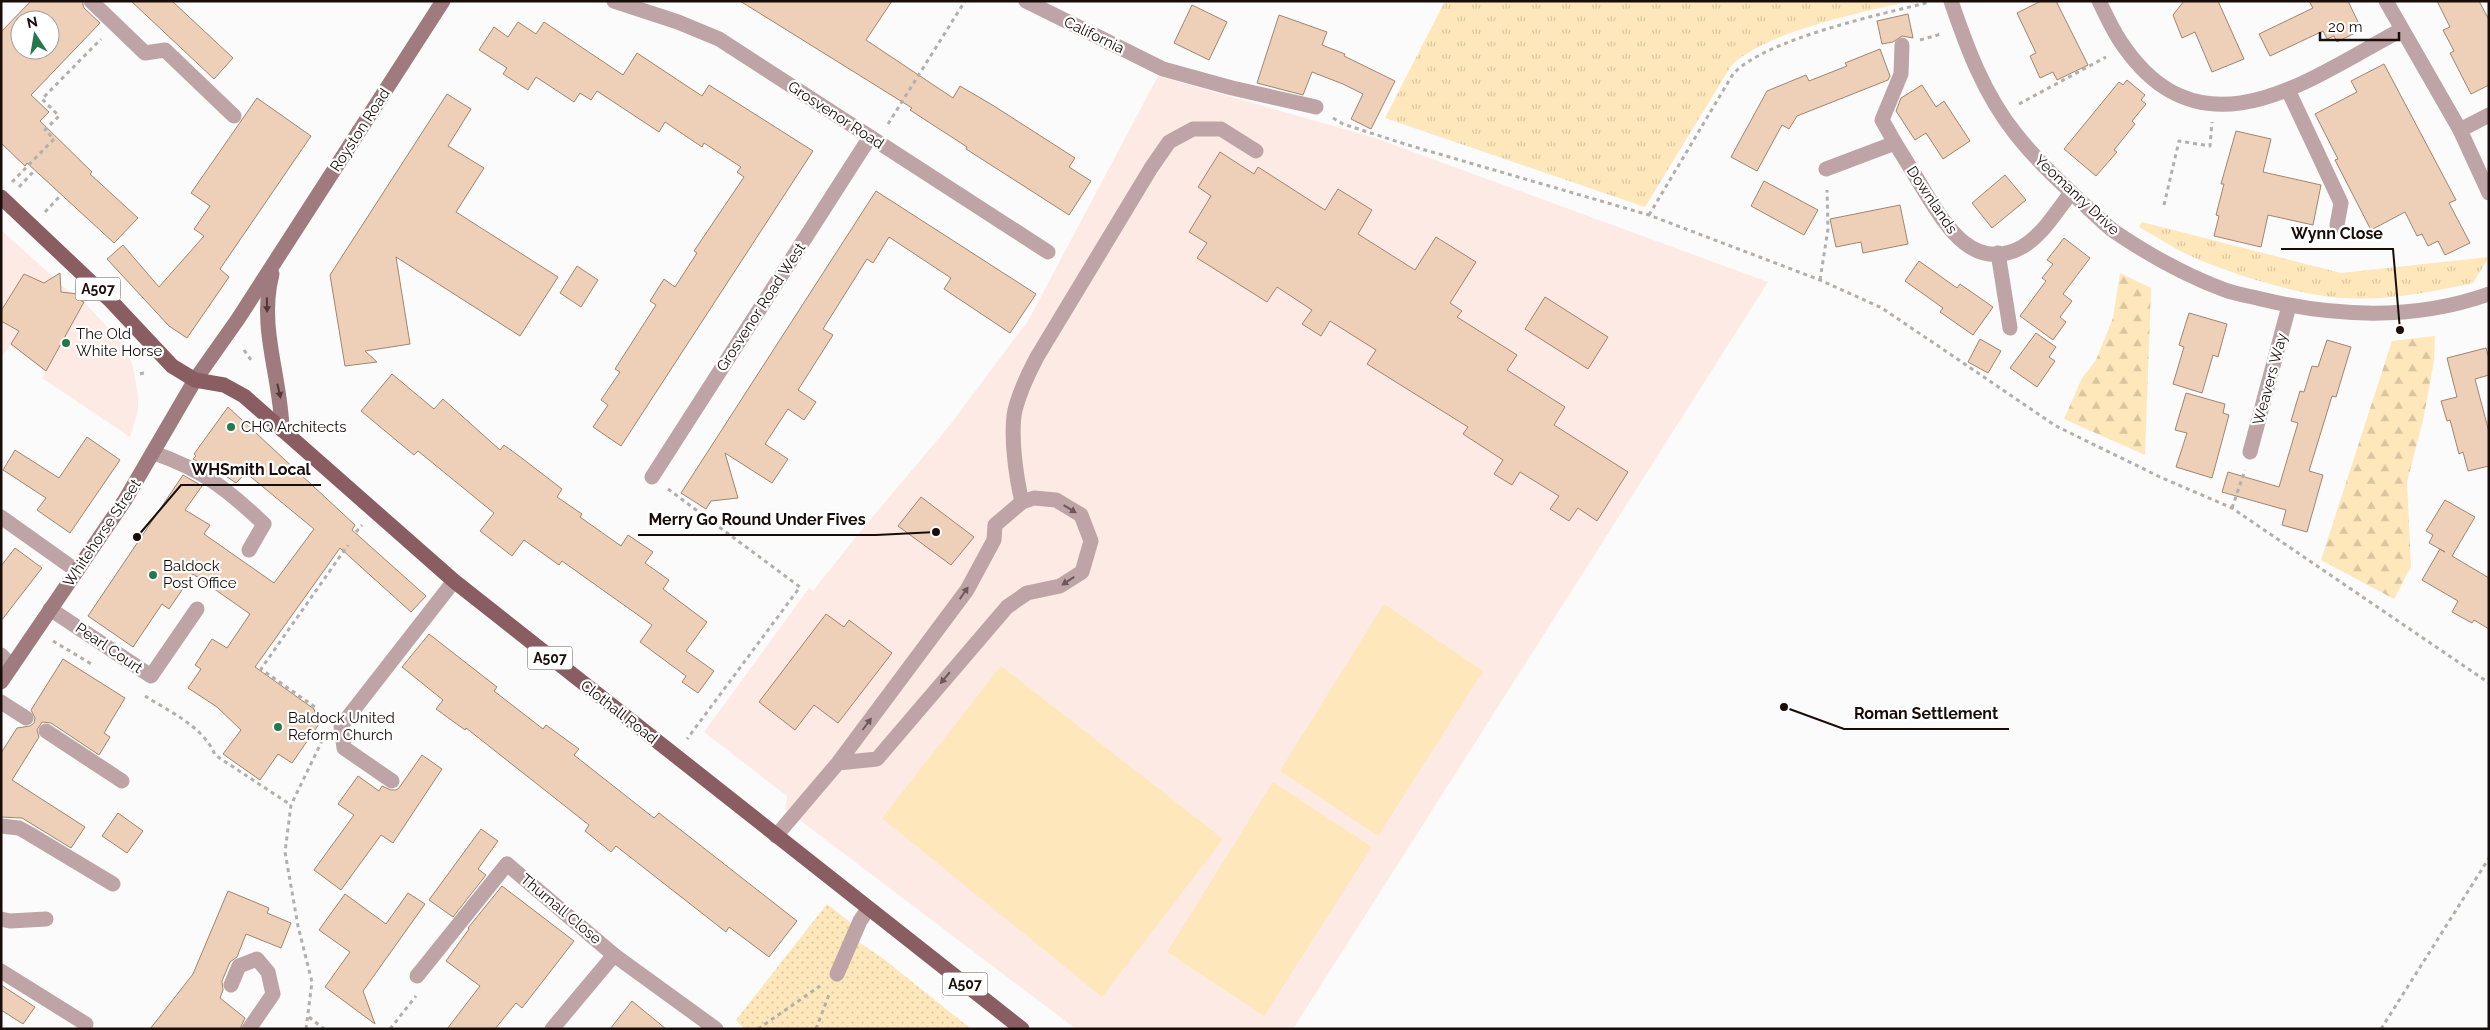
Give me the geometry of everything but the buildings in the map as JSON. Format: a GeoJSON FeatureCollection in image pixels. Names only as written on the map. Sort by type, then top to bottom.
{"type":"FeatureCollection","features":[{"type":"Feature","properties":{"kind":"main road","name":"Royston Road"},"geometry":{"type":"LineString","coordinates":[[195,380],[238,319],[443,1]]}},
{"type":"Feature","properties":{"kind":"main road","name":"A507"},"geometry":{"type":"LineString","coordinates":[[1,197],[111,301],[172,366],[195,380]]}},
{"type":"Feature","properties":{"kind":"main road","name":"Royston Road"},"geometry":{"type":"LineString","coordinates":[[276,258],[267,292],[268,331],[270,354],[282,406],[282,430]]}},
{"type":"Feature","properties":{"kind":"main road","name":"Clothall Road"},"geometry":{"type":"LineString","coordinates":[[195,380],[224,386],[244,396],[454,581],[1022,1029]]}},
{"type":"Feature","properties":{"kind":"main road","name":"Whitehorse Street"},"geometry":{"type":"LineString","coordinates":[[1,682],[7,660],[50,609],[126,500],[195,380]]}},
{"type":"Feature","properties":{"kind":"street"},"geometry":{"type":"LineString","coordinates":[[91,1],[145,53],[165,50],[234,116]]}},
{"type":"Feature","properties":{"kind":"street","name":"Grosvenor Road"},"geometry":{"type":"LineString","coordinates":[[614,1],[678,22],[719,39],[1048,252]]}},
{"type":"Feature","properties":{"kind":"street","name":"California"},"geometry":{"type":"LineString","coordinates":[[1026,1],[1163,69],[1232,88],[1316,107]]}},
{"type":"Feature","properties":{"kind":"street","name":"Yeomanry Drive"},"geometry":{"type":"LineString","coordinates":[[1951,1],[1969,54],[2001,113],[2035,157],[2071,193],[2116,233],[2165,263],[2226,290],[2289,306],[2342,313],[2403,312],[2464,303],[2489,294]]}},
{"type":"Feature","properties":{"kind":"street"},"geometry":{"type":"LineString","coordinates":[[2099,1],[2124,48],[2142,68],[2162,84],[2196,101],[2214,104],[2243,104],[2288,90],[2401,30]]}},
{"type":"Feature","properties":{"kind":"street"},"geometry":{"type":"LineString","coordinates":[[2386,1],[2460,130],[2489,193]]}},
{"type":"Feature","properties":{"kind":"street","name":"Downlands"},"geometry":{"type":"LineString","coordinates":[[1902,45],[1901,74],[1882,120],[1945,225],[1960,240],[1972,249],[1998,253],[2022,247],[2032,239],[2071,193]]}},
{"type":"Feature","properties":{"kind":"street"},"geometry":{"type":"LineString","coordinates":[[2288,90],[2341,202],[2337,225]]}},
{"type":"Feature","properties":{"kind":"street"},"geometry":{"type":"LineString","coordinates":[[2460,130],[2489,115]]}},
{"type":"Feature","properties":{"kind":"street"},"geometry":{"type":"LineString","coordinates":[[1022,502],[1016,478],[1014,444],[1015,412],[1022,387],[1037,357],[1151,168],[1169,142],[1193,129],[1221,129],[1256,151]]}},
{"type":"Feature","properties":{"kind":"street","name":"Grosvenor Road West"},"geometry":{"type":"LineString","coordinates":[[652,477],[874,139]]}},
{"type":"Feature","properties":{"kind":"street"},"geometry":{"type":"LineString","coordinates":[[1826,169],[1895,143]]}},
{"type":"Feature","properties":{"kind":"street"},"geometry":{"type":"LineString","coordinates":[[1998,253],[2010,328]]}},
{"type":"Feature","properties":{"kind":"street","name":"Weavers Way"},"geometry":{"type":"LineString","coordinates":[[2250,452],[2289,306]]}},
{"type":"Feature","properties":{"kind":"street"},"geometry":{"type":"LineString","coordinates":[[154,453],[184,464],[228,490],[264,524],[249,550]]}},
{"type":"Feature","properties":{"kind":"street"},"geometry":{"type":"LineString","coordinates":[[776,836],[838,763],[967,590],[994,540],[996,525],[1022,502],[1034,498],[1056,500],[1081,515],[1091,541],[1082,572],[1060,586],[1027,593],[1006,607],[877,759],[838,763]]}},
{"type":"Feature","properties":{"kind":"street"},"geometry":{"type":"LineString","coordinates":[[1,517],[77,571]]}},
{"type":"Feature","properties":{"kind":"street"},"geometry":{"type":"LineString","coordinates":[[392,781],[344,748],[341,726],[454,581]]}},
{"type":"Feature","properties":{"kind":"street","name":"Pearl Court"},"geometry":{"type":"LineString","coordinates":[[50,609],[151,676],[197,609]]}},
{"type":"Feature","properties":{"kind":"street"},"geometry":{"type":"LineString","coordinates":[[1,702],[26,718]]}},
{"type":"Feature","properties":{"kind":"street"},"geometry":{"type":"LineString","coordinates":[[46,731],[122,781]]}},
{"type":"Feature","properties":{"kind":"street"},"geometry":{"type":"LineString","coordinates":[[1,826],[19,828],[28,832],[113,884]]}},
{"type":"Feature","properties":{"kind":"street","name":"Thurnall Close"},"geometry":{"type":"LineString","coordinates":[[417,976],[507,864],[614,955],[716,1029]]}},
{"type":"Feature","properties":{"kind":"street"},"geometry":{"type":"LineString","coordinates":[[837,974],[860,920],[868,909]]}},
{"type":"Feature","properties":{"kind":"street"},"geometry":{"type":"LineString","coordinates":[[1,919],[10,921],[46,919]]}},
{"type":"Feature","properties":{"kind":"street","name":"Thurnall Close"},"geometry":{"type":"LineString","coordinates":[[552,1029],[614,955]]}},
{"type":"Feature","properties":{"kind":"street"},"geometry":{"type":"LineString","coordinates":[[231,985],[239,966],[257,959],[268,972],[273,994],[249,1029]]}},
{"type":"Feature","properties":{"kind":"street"},"geometry":{"type":"LineString","coordinates":[[1,971],[86,1024]]}},
{"type":"Feature","properties":{"kind":"path"},"geometry":{"type":"LineString","coordinates":[[874,139],[965,1]]}},
{"type":"Feature","properties":{"kind":"path"},"geometry":{"type":"LineString","coordinates":[[1649,215],[1734,74],[1742,64],[1770,50],[1843,24],[1933,1]]}},
{"type":"Feature","properties":{"kind":"path"},"geometry":{"type":"LineString","coordinates":[[12,182],[54,139],[45,130],[59,116],[42,99],[115,24]]}},
{"type":"Feature","properties":{"kind":"path"},"geometry":{"type":"LineString","coordinates":[[1902,45],[1960,28]]}},
{"type":"Feature","properties":{"kind":"path"},"geometry":{"type":"LineString","coordinates":[[2001,113],[2124,48]]}},
{"type":"Feature","properties":{"kind":"path"},"geometry":{"type":"LineString","coordinates":[[2164,205],[2179,141],[2210,146],[2214,104]]}},
{"type":"Feature","properties":{"kind":"path"},"geometry":{"type":"LineString","coordinates":[[1316,107],[1343,124],[1352,127],[1649,215],[1820,280],[1882,308],[2056,426],[2232,508],[2489,683]]}},
{"type":"Feature","properties":{"kind":"path"},"geometry":{"type":"LineString","coordinates":[[1820,280],[1828,230],[1826,169]]}},
{"type":"Feature","properties":{"kind":"path"},"geometry":{"type":"LineString","coordinates":[[22,184],[34,171]]}},
{"type":"Feature","properties":{"kind":"path"},"geometry":{"type":"LineString","coordinates":[[49,208],[60,196]]}},
{"type":"Feature","properties":{"kind":"path"},"geometry":{"type":"LineString","coordinates":[[244,350],[253,363]]}},
{"type":"Feature","properties":{"kind":"path"},"geometry":{"type":"LineString","coordinates":[[140,374],[146,372]]}},
{"type":"Feature","properties":{"kind":"path"},"geometry":{"type":"LineString","coordinates":[[2232,508],[2250,452]]}},
{"type":"Feature","properties":{"kind":"path"},"geometry":{"type":"LineString","coordinates":[[652,477],[800,587],[686,742]]}},
{"type":"Feature","properties":{"kind":"path"},"geometry":{"type":"LineString","coordinates":[[356,532],[362,524]]}},
{"type":"Feature","properties":{"kind":"path"},"geometry":{"type":"LineString","coordinates":[[325,734],[314,707],[261,669],[348,545]]}},
{"type":"Feature","properties":{"kind":"path"},"geometry":{"type":"LineString","coordinates":[[65,648],[99,668]]}},
{"type":"Feature","properties":{"kind":"path"},"geometry":{"type":"LineString","coordinates":[[137,691],[179,717],[210,741],[215,755],[291,805]]}},
{"type":"Feature","properties":{"kind":"path"},"geometry":{"type":"LineString","coordinates":[[306,1029],[312,982],[298,926],[285,852],[291,805],[325,734],[341,726]]}},
{"type":"Feature","properties":{"kind":"path"},"geometry":{"type":"LineString","coordinates":[[2381,1029],[2489,858]]}},
{"type":"Feature","properties":{"kind":"path"},"geometry":{"type":"LineString","coordinates":[[758,1029],[837,974]]}},
{"type":"Feature","properties":{"kind":"path"},"geometry":{"type":"LineString","coordinates":[[816,1029],[837,974]]}},
{"type":"Feature","properties":{"kind":"path"},"geometry":{"type":"LineString","coordinates":[[390,1029],[426,984],[417,976]]}},
{"type":"Feature","properties":{"kind":"path"},"geometry":{"type":"LineString","coordinates":[[308,1017],[324,1029]]}},
{"type":"Feature","properties":{"kind":"shaded area"},"geometry":{"type":"Polygon","coordinates":[[[1158,76],[1375,138],[1768,282],[1293,1029],[1076,1029],[785,809],[787,796],[704,732],[809,588],[813,591],[950,425],[1028,321],[1158,76]]]}},
{"type":"Feature","properties":{"kind":"shaded area"},"geometry":{"type":"Polygon","coordinates":[[[1,230],[53,277],[60,281],[60,285],[77,296],[77,299],[84,302],[122,343],[133,366],[138,396],[138,410],[130,437],[42,378],[46,371],[10,346],[1,357],[1,230]]]}},
{"type":"Feature","properties":{"kind":"green space"},"geometry":{"type":"Polygon","coordinates":[[[1445,1],[1910,1],[1841,17],[1789,33],[1746,54],[1731,66],[1645,207],[1385,118],[1445,1]]]}},
{"type":"Feature","properties":{"kind":"green space"},"geometry":{"type":"Polygon","coordinates":[[[2142,222],[2341,273],[2489,257],[2473,283],[2393,297],[2344,298],[2288,289],[2209,264],[2179,250],[2139,227],[2142,222]]]}},
{"type":"Feature","properties":{"kind":"green space"},"geometry":{"type":"Polygon","coordinates":[[[2120,273],[2151,288],[2145,455],[2064,419],[2082,378],[2096,360],[2113,318],[2120,273]]]}},
{"type":"Feature","properties":{"kind":"green space"},"geometry":{"type":"Polygon","coordinates":[[[2435,336],[2434,361],[2423,420],[2407,482],[2411,566],[2394,599],[2321,560],[2392,341],[2435,336]]]}},
{"type":"Feature","properties":{"kind":"green space"},"geometry":{"type":"Polygon","coordinates":[[[1384,604],[1483,671],[1378,836],[1280,771],[1384,604]]]}},
{"type":"Feature","properties":{"kind":"green space"},"geometry":{"type":"Polygon","coordinates":[[[1001,666],[1223,839],[1102,997],[882,818],[1001,666]]]}},
{"type":"Feature","properties":{"kind":"green space"},"geometry":{"type":"Polygon","coordinates":[[[1273,782],[1372,847],[1264,1016],[1167,952],[1273,782]]]}},
{"type":"Feature","properties":{"kind":"green space"},"geometry":{"type":"Polygon","coordinates":[[[827,904],[855,926],[851,937],[885,960],[971,1029],[745,1029],[736,1020],[827,904]]]}},
{"type":"Feature","properties":{"kind":"place","name":"Wynn Close"},"geometry":{"type":"Point","coordinates":[2400,330]}},
{"type":"Feature","properties":{"kind":"place","name":"The Old White Horse"},"geometry":{"type":"Point","coordinates":[66,343]}},
{"type":"Feature","properties":{"kind":"place","name":"CHQ Architects"},"geometry":{"type":"Point","coordinates":[231,427]}},
{"type":"Feature","properties":{"kind":"place","name":"Merry Go Round Under Fives"},"geometry":{"type":"Point","coordinates":[936,532]}},
{"type":"Feature","properties":{"kind":"place","name":"WHSmith Local"},"geometry":{"type":"Point","coordinates":[137,537]}},
{"type":"Feature","properties":{"kind":"place","name":"Baldock Post Office"},"geometry":{"type":"Point","coordinates":[153,575]}},
{"type":"Feature","properties":{"kind":"place","name":"Roman Settlement"},"geometry":{"type":"Point","coordinates":[1784,707]}},
{"type":"Feature","properties":{"kind":"place","name":"Baldock United Reform Church"},"geometry":{"type":"Point","coordinates":[278,727]}}]}
